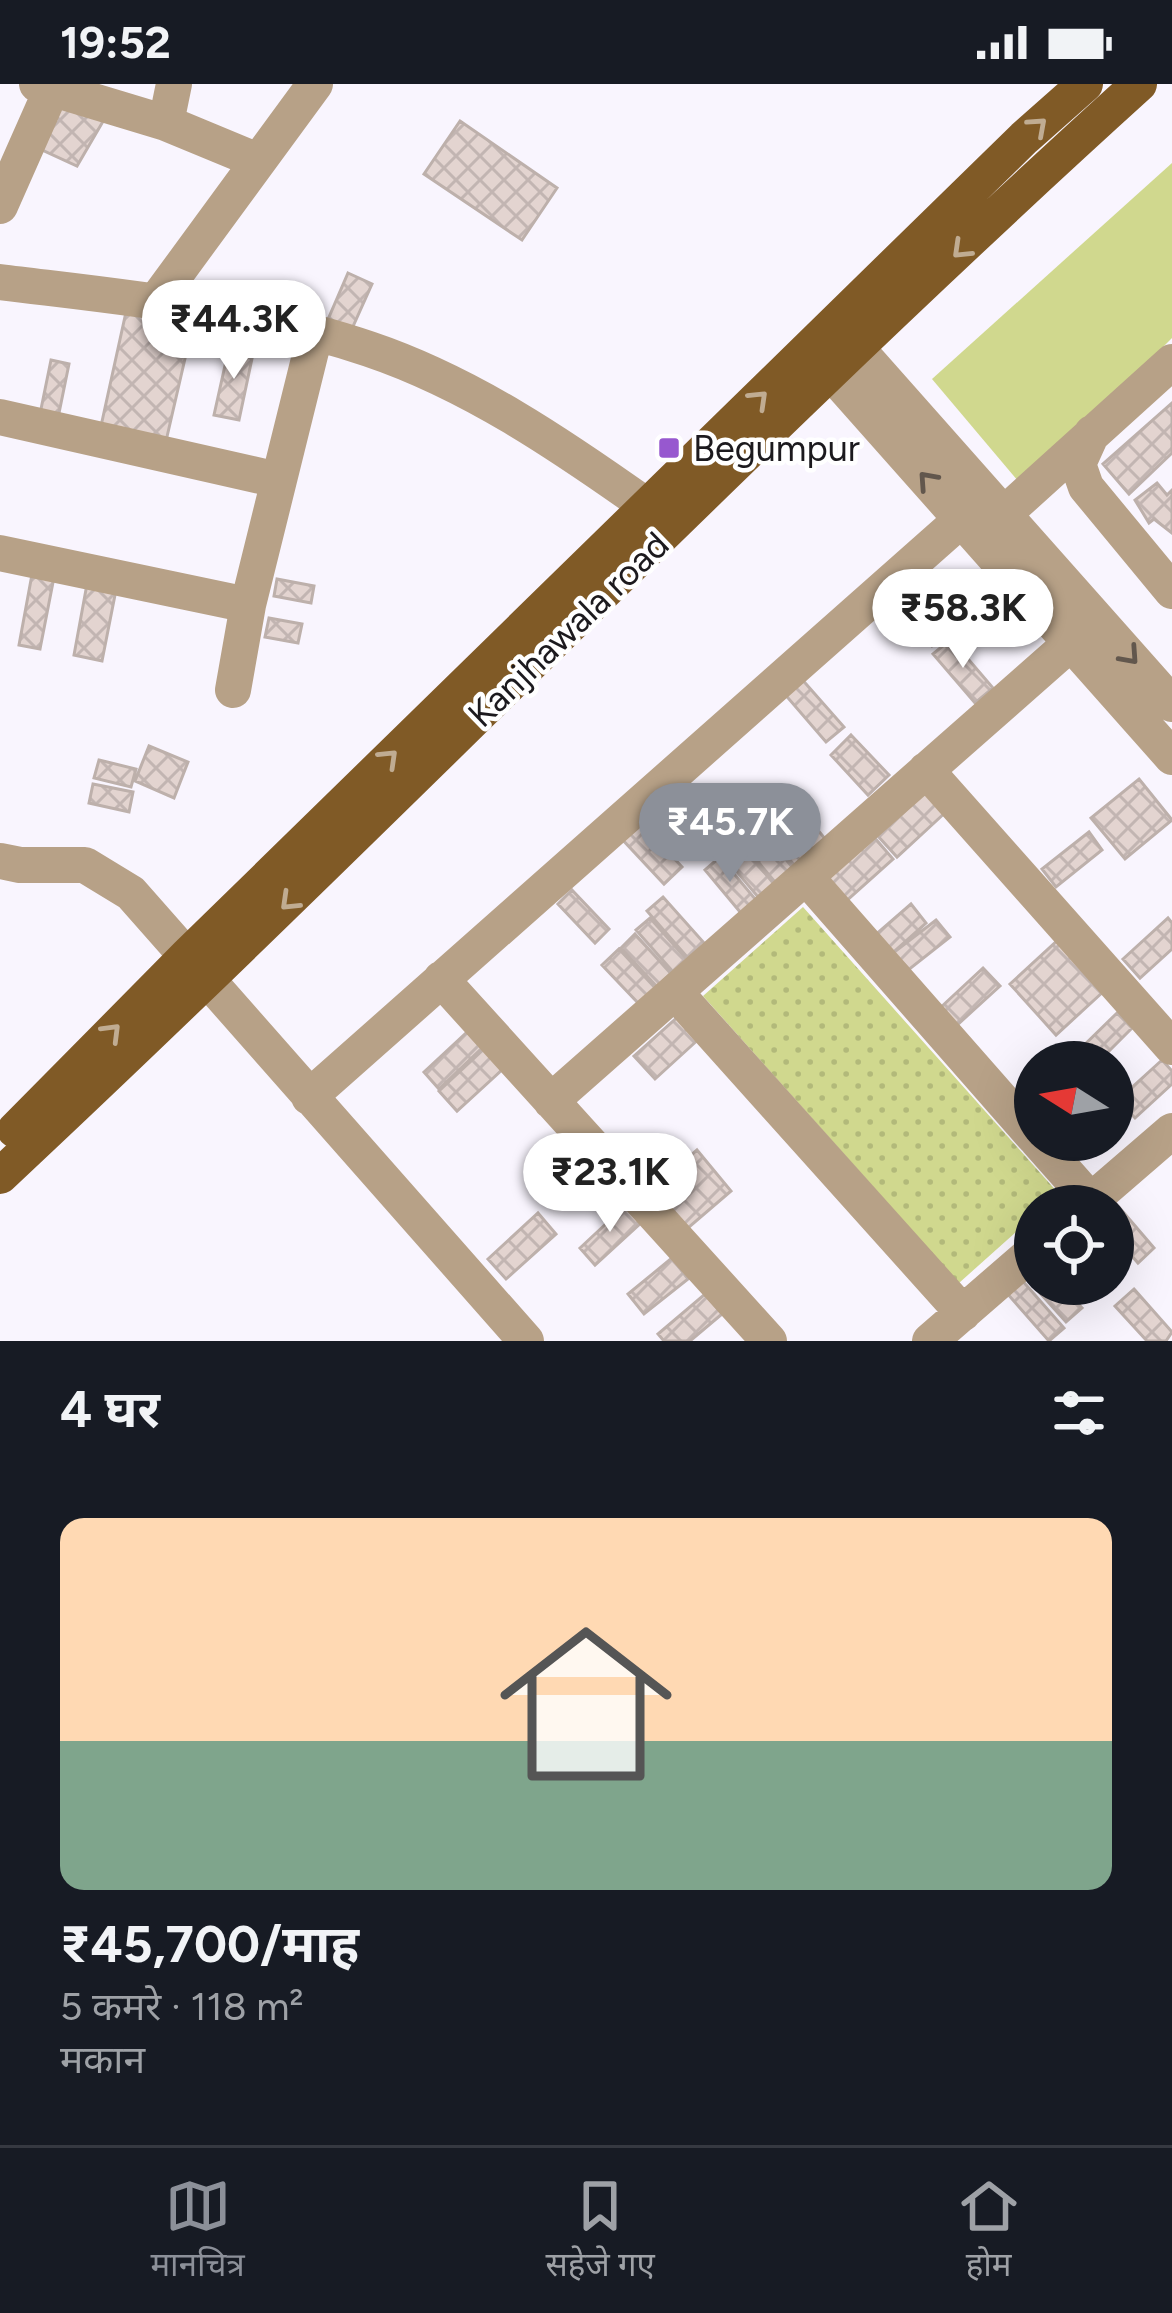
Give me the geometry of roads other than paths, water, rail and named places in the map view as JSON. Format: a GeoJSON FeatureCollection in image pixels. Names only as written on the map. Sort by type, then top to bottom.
{"type":"FeatureCollection","features":[{"type":"Feature","properties":{"kind":"main road","name":"Kanjhawala road"},"geometry":{"type":"LineString","coordinates":[[0,1145],[198,969],[834,349],[1024,138],[1085,84]]}},
{"type":"Feature","properties":{"kind":"main road","name":"Kanjhawala road"},"geometry":{"type":"LineString","coordinates":[[0,1176],[647,506],[1138,84]]}},
{"type":"Feature","properties":{"kind":"street"},"geometry":{"type":"LineString","coordinates":[[166,123],[174,84]]}},
{"type":"Feature","properties":{"kind":"street"},"geometry":{"type":"LineString","coordinates":[[155,301],[315,84]]}},
{"type":"Feature","properties":{"kind":"street"},"geometry":{"type":"LineString","coordinates":[[0,206],[48,86],[166,123],[258,161]]}},
{"type":"Feature","properties":{"kind":"street"},"geometry":{"type":"LineString","coordinates":[[0,282],[155,301],[367,348],[465,391],[585,462],[647,506]]}},
{"type":"Feature","properties":{"kind":"street"},"geometry":{"type":"LineString","coordinates":[[233,690],[248,605],[315,335]]}},
{"type":"Feature","properties":{"kind":"street"},"geometry":{"type":"LineString","coordinates":[[834,349],[1004,514],[1172,704]]}},
{"type":"Feature","properties":{"kind":"street"},"geometry":{"type":"LineString","coordinates":[[834,349],[962,519],[1172,757]]}},
{"type":"Feature","properties":{"kind":"street"},"geometry":{"type":"LineString","coordinates":[[1004,514],[1172,362]]}},
{"type":"Feature","properties":{"kind":"street"},"geometry":{"type":"LineString","coordinates":[[0,417],[278,480]]}},
{"type":"Feature","properties":{"kind":"street"},"geometry":{"type":"LineString","coordinates":[[1092,433],[1078,464],[1086,487],[1172,591]]}},
{"type":"Feature","properties":{"kind":"street"},"geometry":{"type":"LineString","coordinates":[[309,1096],[962,519]]}},
{"type":"Feature","properties":{"kind":"street"},"geometry":{"type":"LineString","coordinates":[[0,553],[248,605]]}},
{"type":"Feature","properties":{"kind":"street"},"geometry":{"type":"LineString","coordinates":[[551,1101],[1071,643]]}},
{"type":"Feature","properties":{"kind":"street"},"geometry":{"type":"LineString","coordinates":[[926,770],[1172,1047]]}},
{"type":"Feature","properties":{"kind":"street"},"geometry":{"type":"LineString","coordinates":[[0,861],[20,866],[85,866],[131,893],[526,1341]]}},
{"type":"Feature","properties":{"kind":"street"},"geometry":{"type":"LineString","coordinates":[[806,877],[1014,1114]]}},
{"type":"Feature","properties":{"kind":"street"},"geometry":{"type":"LineString","coordinates":[[441,979],[769,1341]]}},
{"type":"Feature","properties":{"kind":"street"},"geometry":{"type":"LineString","coordinates":[[675,992],[963,1313]]}},
{"type":"Feature","properties":{"kind":"street"},"geometry":{"type":"LineString","coordinates":[[1110,1185],[1172,1131]]}},
{"type":"Feature","properties":{"kind":"street"},"geometry":{"type":"LineString","coordinates":[[1054,1161],[1073,1185]]}},
{"type":"Feature","properties":{"kind":"street"},"geometry":{"type":"LineString","coordinates":[[931,1341],[1014,1268]]}},
{"type":"Feature","properties":{"kind":"place","name":"Begumpur"},"geometry":{"type":"Point","coordinates":[669,448]}}]}
